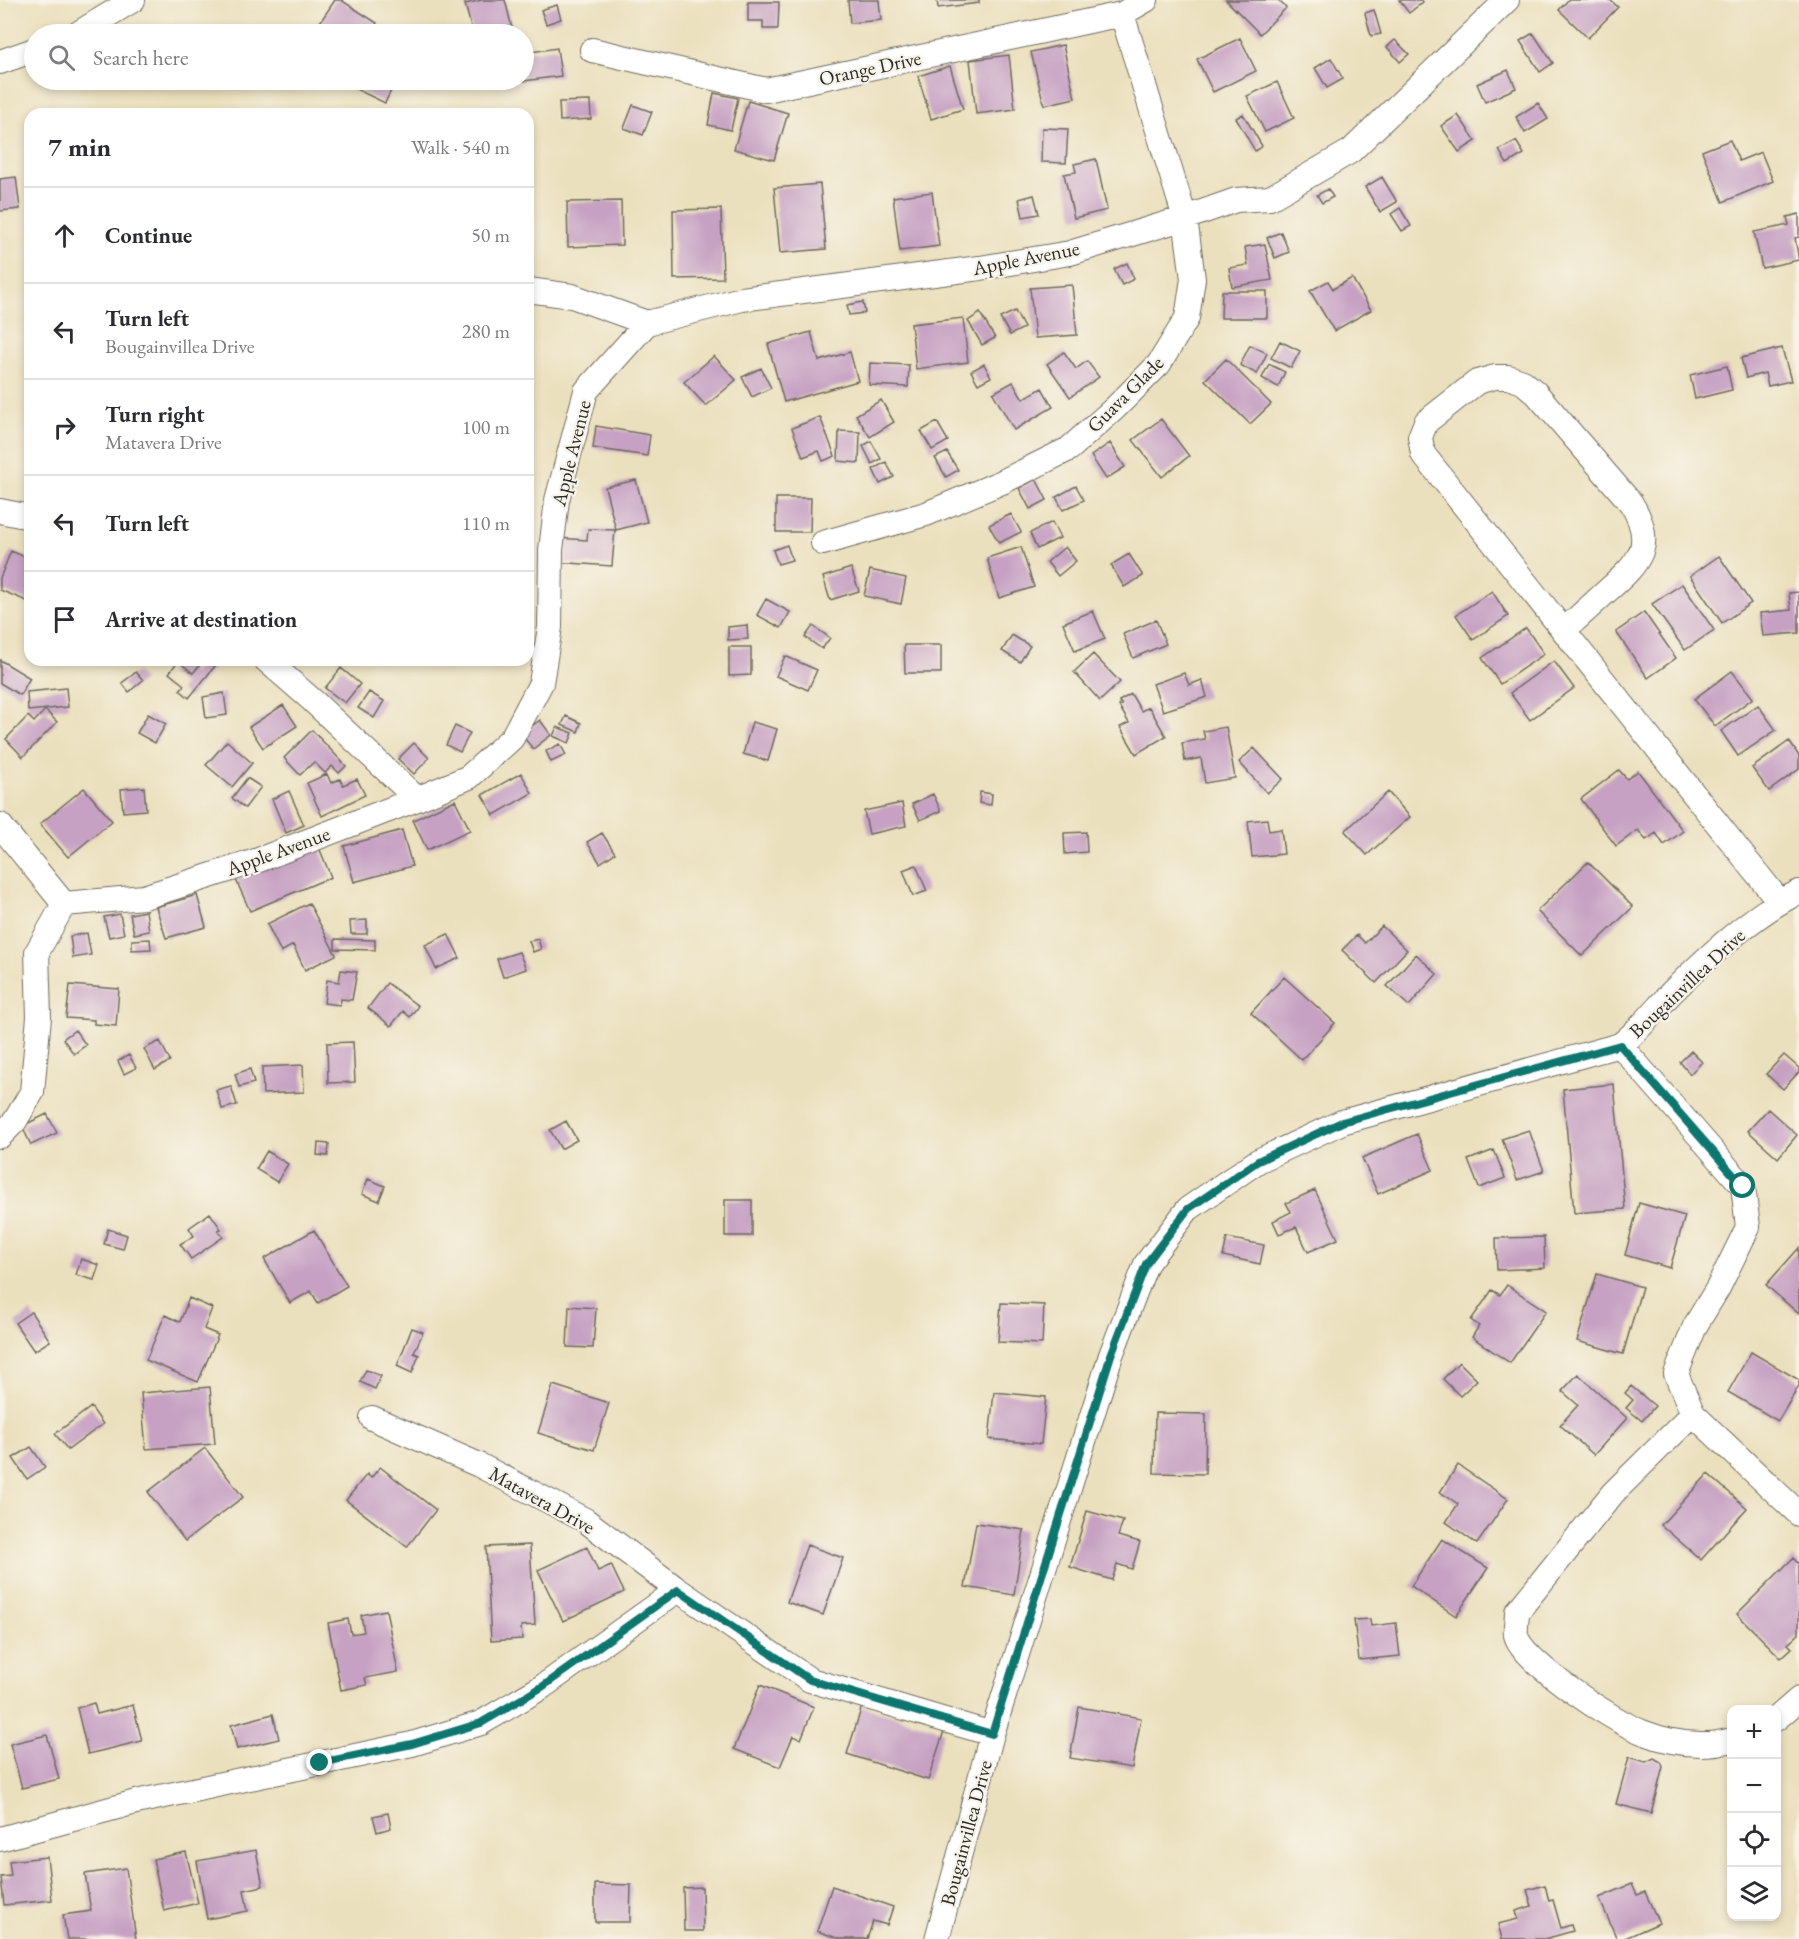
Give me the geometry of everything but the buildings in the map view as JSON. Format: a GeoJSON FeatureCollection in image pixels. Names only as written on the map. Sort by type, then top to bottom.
{"type":"FeatureCollection","features":[{"type":"Feature","properties":{"kind":"street"},"geometry":{"type":"LineString","coordinates":[[94,24],[133,0]]}},
{"type":"Feature","properties":{"kind":"street","name":"Orange Drive"},"geometry":{"type":"LineString","coordinates":[[591,50],[766,90],[1122,14],[1146,0]]}},
{"type":"Feature","properties":{"kind":"street","name":"Apple Avenue"},"geometry":{"type":"LineString","coordinates":[[64,904],[144,897],[256,861],[469,777],[512,738],[542,683],[550,627],[551,550],[557,500],[586,392],[647,323],[742,299],[980,268],[1070,253],[1236,200],[1270,198],[1351,151],[1507,0]]}},
{"type":"Feature","properties":{"kind":"street","name":"Guava Glade"},"geometry":{"type":"LineString","coordinates":[[823,543],[926,514],[1002,482],[1069,449],[1159,364],[1187,318],[1193,279],[1185,218],[1122,14]]}},
{"type":"Feature","properties":{"kind":"street"},"geometry":{"type":"LineString","coordinates":[[0,62],[24,54]]}},
{"type":"Feature","properties":{"kind":"street"},"geometry":{"type":"LineString","coordinates":[[534,291],[572,296],[647,323]]}},
{"type":"Feature","properties":{"kind":"street"},"geometry":{"type":"LineString","coordinates":[[1565,630],[1632,569],[1641,553],[1644,535],[1640,518],[1631,503],[1522,382],[1508,377],[1495,377],[1477,382],[1426,422],[1420,437],[1423,454],[1565,630],[1789,896]]}},
{"type":"Feature","properties":{"kind":"street"},"geometry":{"type":"LineString","coordinates":[[0,511],[24,516]]}},
{"type":"Feature","properties":{"kind":"street"},"geometry":{"type":"LineString","coordinates":[[273,666],[417,799]]}},
{"type":"Feature","properties":{"kind":"street"},"geometry":{"type":"LineString","coordinates":[[0,825],[64,904],[37,952],[39,1017],[32,1092],[15,1121],[0,1136]]}},
{"type":"Feature","properties":{"kind":"street","name":"Bougainvillea Drive"},"geometry":{"type":"LineString","coordinates":[[938,1939],[992,1734],[1111,1355],[1146,1264],[1188,1209],[1258,1161],[1342,1122],[1620,1045],[1635,1034],[1671,993],[1713,954],[1789,896]]}},
{"type":"Feature","properties":{"kind":"street"},"geometry":{"type":"LineString","coordinates":[[1620,1045],[1743,1186],[1748,1227],[1718,1287],[1695,1326],[1676,1374],[1693,1414],[1799,1514]]}},
{"type":"Feature","properties":{"kind":"street"},"geometry":{"type":"LineString","coordinates":[[1693,1414],[1613,1493],[1517,1612],[1516,1636],[1538,1666],[1596,1707],[1641,1732],[1687,1744],[1727,1741]]}},
{"type":"Feature","properties":{"kind":"street","name":"Matavera Drive"},"geometry":{"type":"LineString","coordinates":[[372,1418],[479,1466],[585,1520],[678,1590],[810,1680],[992,1734]]}},
{"type":"Feature","properties":{"kind":"street"},"geometry":{"type":"LineString","coordinates":[[0,1839],[136,1802],[412,1744],[481,1723],[542,1687],[678,1590]]}},
{"type":"Feature","properties":{"kind":"street"},"geometry":{"type":"LineString","coordinates":[[1781,1715],[1799,1699]]}},
{"type":"Feature","properties":{"kind":"route"},"geometry":{"type":"LineString","coordinates":[[320,1763],[412,1744],[481,1723],[542,1687],[678,1590],[810,1680],[992,1734],[1111,1355],[1146,1264],[1188,1209],[1258,1161],[1342,1122],[1620,1045],[1743,1186]]}}]}
